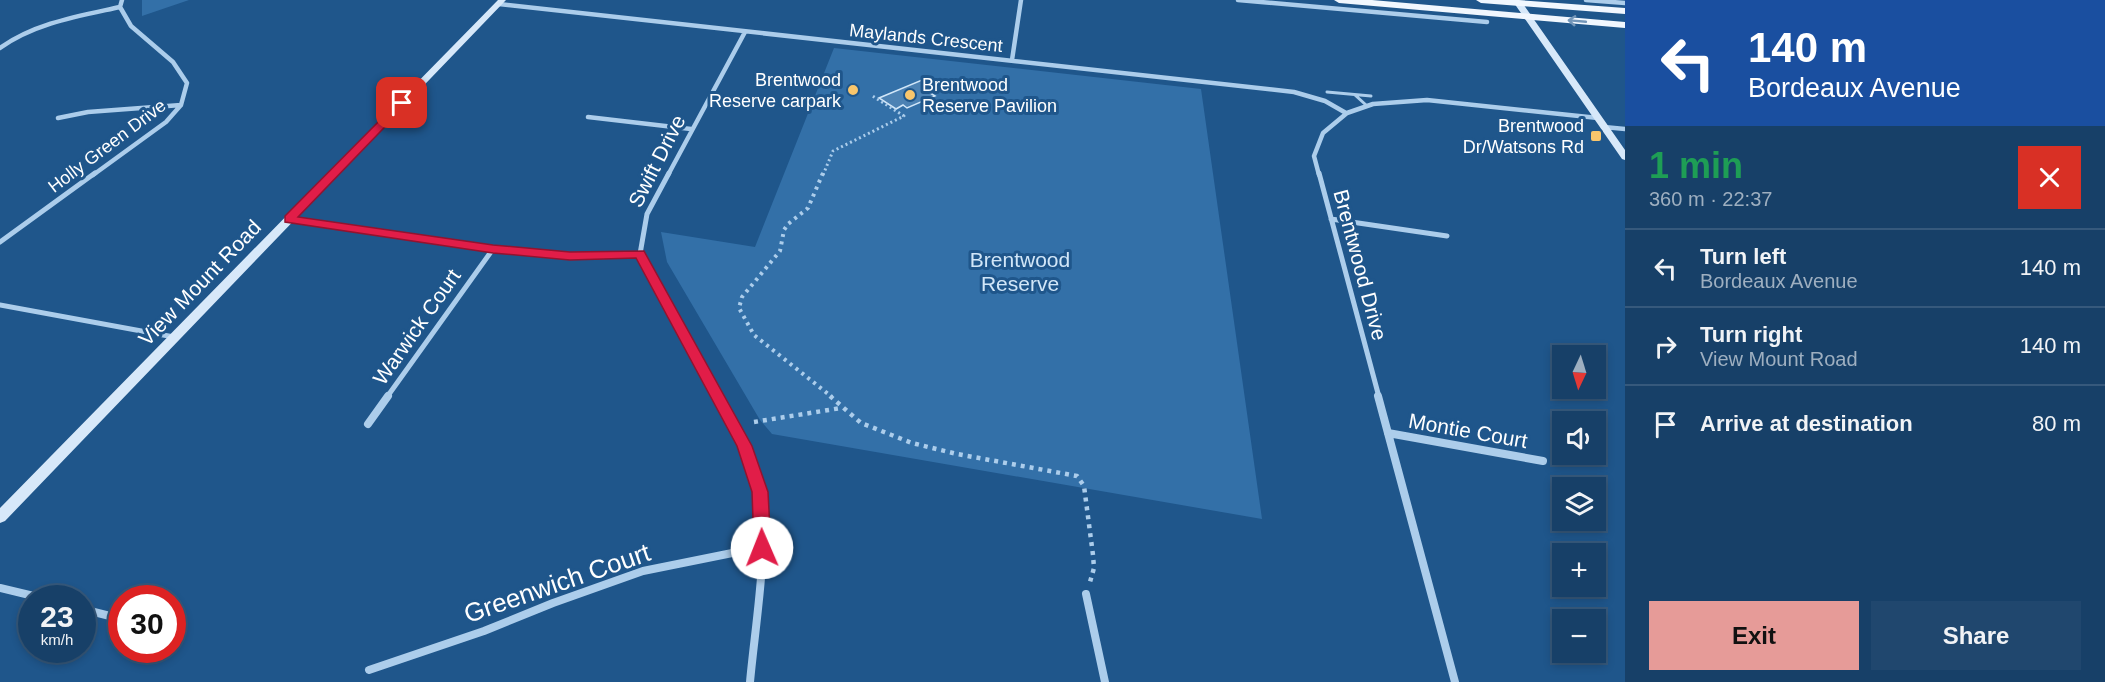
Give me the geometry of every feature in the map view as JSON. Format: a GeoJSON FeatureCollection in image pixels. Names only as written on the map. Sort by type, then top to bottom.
{"type":"FeatureCollection","features":[{"type":"Feature","properties":{"kind":"main road"},"geometry":{"type":"LineString","coordinates":[[1481,0],[1620,11]]}},
{"type":"Feature","properties":{"kind":"main road"},"geometry":{"type":"LineString","coordinates":[[1339,3],[1625,25]]}},
{"type":"Feature","properties":{"kind":"street"},"geometry":{"type":"LineString","coordinates":[[0,48],[8,42],[52,24],[120,7],[122,0]]}},
{"type":"Feature","properties":{"kind":"street"},"geometry":{"type":"LineString","coordinates":[[1012,60],[1021,0]]}},
{"type":"Feature","properties":{"kind":"street"},"geometry":{"type":"LineString","coordinates":[[1238,0],[1339,3],[1487,22]]}},
{"type":"Feature","properties":{"kind":"street"},"geometry":{"type":"LineString","coordinates":[[1586,0],[1625,3]]}},
{"type":"Feature","properties":{"kind":"street","name":"Maylands Crescent"},"geometry":{"type":"LineString","coordinates":[[501,2],[745,32],[1294,92],[1325,101],[1346,113]]}},
{"type":"Feature","properties":{"kind":"street","name":"View Mount Road"},"geometry":{"type":"LineString","coordinates":[[0,517],[501,2]]}},
{"type":"Feature","properties":{"kind":"street"},"geometry":{"type":"LineString","coordinates":[[1517,2],[1625,157]]}},
{"type":"Feature","properties":{"kind":"street"},"geometry":{"type":"LineString","coordinates":[[1608,2],[1620,11]]}},
{"type":"Feature","properties":{"kind":"street","name":"Holly Green Drive"},"geometry":{"type":"LineString","coordinates":[[0,242],[166,122],[181,105],[187,83],[173,62],[131,26],[120,7]]}},
{"type":"Feature","properties":{"kind":"street","name":"Swift Drive"},"geometry":{"type":"LineString","coordinates":[[640,254],[647,214],[745,32]]}},
{"type":"Feature","properties":{"kind":"street","name":"Brentwood Drive"},"geometry":{"type":"LineString","coordinates":[[1455,682],[1314,156],[1324,130],[1346,113],[1366,105],[1402,100],[1427,100],[1598,118]]}},
{"type":"Feature","properties":{"kind":"street"},"geometry":{"type":"LineString","coordinates":[[58,118],[88,112],[181,105]]}},
{"type":"Feature","properties":{"kind":"street"},"geometry":{"type":"LineString","coordinates":[[588,117],[691,129]]}},
{"type":"Feature","properties":{"kind":"street"},"geometry":{"type":"LineString","coordinates":[[1604,127],[1625,129]]}},
{"type":"Feature","properties":{"kind":"street"},"geometry":{"type":"LineString","coordinates":[[289,219],[493,249],[570,256],[640,254],[744,446],[760,492],[762,548],[750,682]]}},
{"type":"Feature","properties":{"kind":"street"},"geometry":{"type":"LineString","coordinates":[[1331,219],[1447,236]]}},
{"type":"Feature","properties":{"kind":"street","name":"Warwick Court"},"geometry":{"type":"LineString","coordinates":[[368,424],[493,249]]}},
{"type":"Feature","properties":{"kind":"street"},"geometry":{"type":"LineString","coordinates":[[0,305],[174,338]]}},
{"type":"Feature","properties":{"kind":"street","name":"Montie Court"},"geometry":{"type":"LineString","coordinates":[[1388,433],[1543,461]]}},
{"type":"Feature","properties":{"kind":"street","name":"Greenwich Court"},"geometry":{"type":"LineString","coordinates":[[369,670],[484,631],[553,603],[643,571],[762,548]]}},
{"type":"Feature","properties":{"kind":"street"},"geometry":{"type":"LineString","coordinates":[[0,588],[18,592]]}},
{"type":"Feature","properties":{"kind":"street"},"geometry":{"type":"LineString","coordinates":[[1086,594],[1105,682]]}},
{"type":"Feature","properties":{"kind":"lane"},"geometry":{"type":"LineString","coordinates":[[1327,92],[1371,96]]}},
{"type":"Feature","properties":{"kind":"lane"},"geometry":{"type":"LineString","coordinates":[[1355,95],[1366,105]]}},
{"type":"Feature","properties":{"kind":"path"},"geometry":{"type":"LineString","coordinates":[[871,95],[904,116],[833,151],[808,208],[788,224],[784,230],[780,251],[742,297],[739,308],[754,335],[799,369],[861,423],[912,443],[957,454],[1077,476],[1082,481],[1085,492],[1094,568],[1086,594]]}},
{"type":"Feature","properties":{"kind":"path"},"geometry":{"type":"LineString","coordinates":[[754,422],[842,408]]}},
{"type":"Feature","properties":{"kind":"green space"},"geometry":{"type":"Polygon","coordinates":[[[142,0],[189,0],[142,16],[142,0]]]}},
{"type":"Feature","properties":{"kind":"green space","name":"Brentwood Reserve"},"geometry":{"type":"Polygon","coordinates":[[[834,48],[1201,89],[1262,519],[772,434],[760,420],[667,262],[661,232],[755,247],[834,48]]]}},
{"type":"Feature","properties":{"kind":"building","name":"Brentwood Reserve Pavilion"},"geometry":{"type":"Polygon","coordinates":[[[922,80],[938,90],[930,93],[935,96],[907,108],[903,105],[896,109],[879,98],[922,80]]]}},
{"type":"Feature","properties":{"kind":"place","name":"Brentwood Reserve carpark"},"geometry":{"type":"Point","coordinates":[853,90]}},
{"type":"Feature","properties":{"kind":"place","name":"Brentwood Reserve Pavilion"},"geometry":{"type":"Point","coordinates":[910,95]}},
{"type":"Feature","properties":{"kind":"place","name":"Brentwood Dr/Watsons Rd"},"geometry":{"type":"Point","coordinates":[1596,136]}},
{"type":"Feature","properties":{"kind":"route"},"geometry":{"type":"LineString","coordinates":[[402,103],[289,219],[493,249],[570,256],[640,254],[744,446],[755,472],[760,492],[762,548]]}}]}
